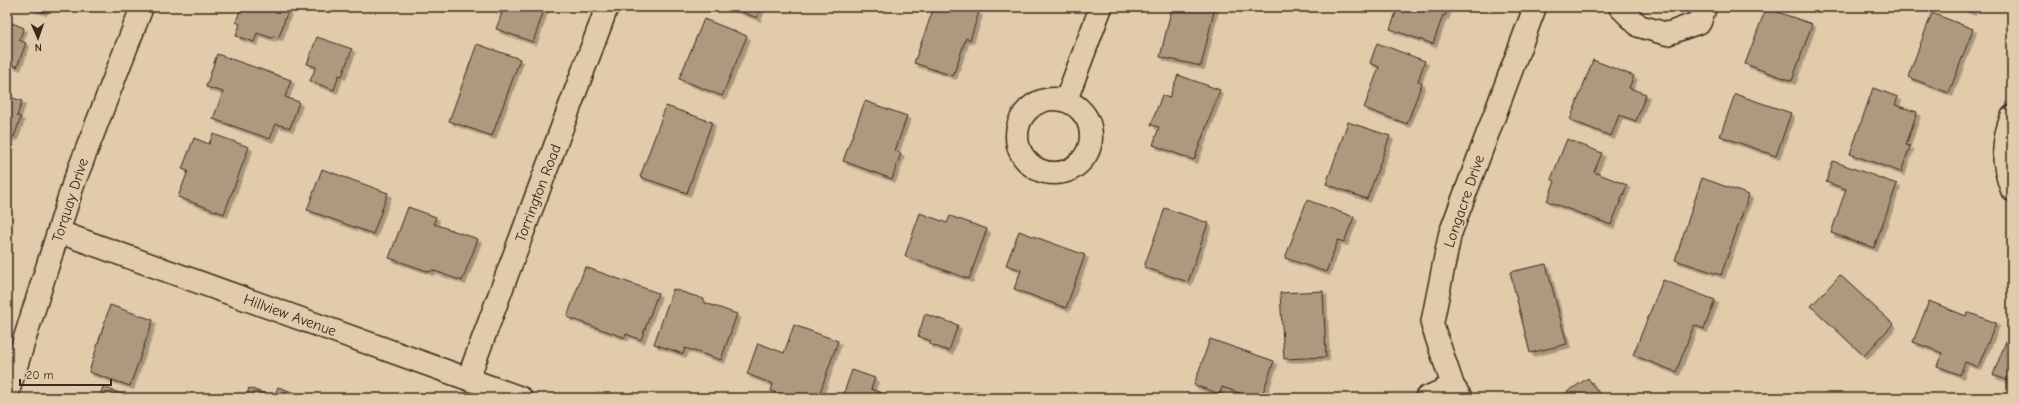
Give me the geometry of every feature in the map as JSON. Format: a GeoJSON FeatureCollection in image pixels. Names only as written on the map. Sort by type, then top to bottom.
{"type":"FeatureCollection","features":[{"type":"Feature","properties":{"kind":"street","name":"Torquay Drive"},"geometry":{"type":"LineString","coordinates":[[7,395],[73,185],[142,7]]}},
{"type":"Feature","properties":{"kind":"street","name":"Torrington Road"},"geometry":{"type":"LineString","coordinates":[[468,379],[607,7]]}},
{"type":"Feature","properties":{"kind":"street"},"geometry":{"type":"LineString","coordinates":[[1066,100],[1101,7]]}},
{"type":"Feature","properties":{"kind":"street","name":"Longacre Drive"},"geometry":{"type":"LineString","coordinates":[[1457,392],[1432,324],[1450,234],[1535,7]]}},
{"type":"Feature","properties":{"kind":"street"},"geometry":{"type":"LineString","coordinates":[[1620,7],[1639,26],[1667,34],[1700,22],[1705,7]]}},
{"type":"Feature","properties":{"kind":"street"},"geometry":{"type":"LineString","coordinates":[[2012,117],[2003,151],[2008,179],[2012,190]]}},
{"type":"Feature","properties":{"kind":"street","name":"Hillview Avenue"},"geometry":{"type":"LineString","coordinates":[[59,232],[521,398]]}},
{"type":"Feature","properties":{"kind":"street"},"geometry":{"type":"LineString","coordinates":[[1426,398],[1457,392]]}},
{"type":"Feature","properties":{"kind":"building"},"geometry":{"type":"Polygon","coordinates":[[[28,7],[45,7],[43,12],[28,7]]]}},
{"type":"Feature","properties":{"kind":"building"},"geometry":{"type":"Polygon","coordinates":[[[241,7],[289,7],[279,37],[273,36],[272,38],[257,33],[254,42],[236,36],[240,24],[236,22],[241,7]]]}},
{"type":"Feature","properties":{"kind":"building"},"geometry":{"type":"Polygon","coordinates":[[[493,7],[545,7],[533,42],[496,29],[502,13],[492,9],[493,7]]]}},
{"type":"Feature","properties":{"kind":"building"},"geometry":{"type":"Polygon","coordinates":[[[729,7],[761,7],[757,18],[729,7]]]}},
{"type":"Feature","properties":{"kind":"building"},"geometry":{"type":"Polygon","coordinates":[[[934,7],[965,7],[979,12],[970,40],[966,38],[953,76],[914,63],[934,7]]]}},
{"type":"Feature","properties":{"kind":"building"},"geometry":{"type":"Polygon","coordinates":[[[1172,7],[1215,7],[1201,66],[1160,57],[1172,7]]]}},
{"type":"Feature","properties":{"kind":"building"},"geometry":{"type":"Polygon","coordinates":[[[1398,7],[1448,7],[1445,16],[1443,15],[1433,44],[1390,29],[1398,7]]]}},
{"type":"Feature","properties":{"kind":"building"},"geometry":{"type":"Polygon","coordinates":[[[1959,7],[1973,7],[1972,12],[1959,7]]]}},
{"type":"Feature","properties":{"kind":"building"},"geometry":{"type":"Polygon","coordinates":[[[1766,8],[1812,24],[1792,81],[1745,64],[1766,8]]]}},
{"type":"Feature","properties":{"kind":"building"},"geometry":{"type":"Polygon","coordinates":[[[1932,13],[1973,29],[1949,93],[1908,77],[1932,13]]]}},
{"type":"Feature","properties":{"kind":"building"},"geometry":{"type":"Polygon","coordinates":[[[704,19],[747,36],[722,96],[679,79],[704,19]]]}},
{"type":"Feature","properties":{"kind":"building"},"geometry":{"type":"Polygon","coordinates":[[[7,21],[24,28],[19,40],[26,43],[17,67],[10,64],[7,71],[7,21]]]}},
{"type":"Feature","properties":{"kind":"building"},"geometry":{"type":"Polygon","coordinates":[[[317,37],[352,49],[342,76],[339,75],[334,90],[310,81],[316,67],[307,64],[317,37]]]}},
{"type":"Feature","properties":{"kind":"building"},"geometry":{"type":"Polygon","coordinates":[[[1377,43],[1425,61],[1418,81],[1422,83],[1407,124],[1364,108],[1379,67],[1370,63],[1377,43]]]}},
{"type":"Feature","properties":{"kind":"building"},"geometry":{"type":"Polygon","coordinates":[[[477,44],[520,59],[492,136],[449,121],[477,44]]]}},
{"type":"Feature","properties":{"kind":"building"},"geometry":{"type":"Polygon","coordinates":[[[217,54],[291,80],[285,97],[299,102],[290,128],[276,124],[270,139],[213,119],[223,92],[206,87],[217,54]]]}},
{"type":"Feature","properties":{"kind":"building"},"geometry":{"type":"Polygon","coordinates":[[[1593,60],[1634,76],[1629,88],[1646,94],[1636,121],[1619,115],[1611,136],[1570,120],[1593,60]]]}},
{"type":"Feature","properties":{"kind":"building"},"geometry":{"type":"Polygon","coordinates":[[[1178,75],[1220,90],[1194,160],[1153,145],[1159,127],[1151,125],[1162,95],[1169,98],[1178,75]]]}},
{"type":"Feature","properties":{"kind":"building"},"geometry":{"type":"Polygon","coordinates":[[[1873,88],[1898,97],[1895,105],[1917,112],[1906,145],[1910,146],[1901,172],[1850,154],[1873,88]]]}},
{"type":"Feature","properties":{"kind":"building"},"geometry":{"type":"Polygon","coordinates":[[[1735,94],[1791,113],[1776,156],[1720,136],[1735,94]]]}},
{"type":"Feature","properties":{"kind":"building"},"geometry":{"type":"Polygon","coordinates":[[[7,96],[22,101],[17,116],[21,117],[14,137],[10,136],[7,145],[7,96]]]}},
{"type":"Feature","properties":{"kind":"building"},"geometry":{"type":"Polygon","coordinates":[[[865,101],[907,116],[895,151],[901,153],[892,179],[843,161],[865,101]]]}},
{"type":"Feature","properties":{"kind":"building"},"geometry":{"type":"Polygon","coordinates":[[[666,106],[712,122],[687,193],[640,177],[666,106]]]}},
{"type":"Feature","properties":{"kind":"building"},"geometry":{"type":"Polygon","coordinates":[[[1348,122],[1390,136],[1367,199],[1326,184],[1348,122]]]}},
{"type":"Feature","properties":{"kind":"building"},"geometry":{"type":"Polygon","coordinates":[[[213,134],[249,147],[224,214],[178,197],[188,171],[182,169],[194,138],[209,144],[213,134]]]}},
{"type":"Feature","properties":{"kind":"building"},"geometry":{"type":"Polygon","coordinates":[[[1567,139],[1602,153],[1594,172],[1627,185],[1611,225],[1547,201],[1555,181],[1551,179],[1567,139]]]}},
{"type":"Feature","properties":{"kind":"building"},"geometry":{"type":"Polygon","coordinates":[[[1833,161],[1897,184],[1874,248],[1831,233],[1846,189],[1826,182],[1833,161]]]}},
{"type":"Feature","properties":{"kind":"building"},"geometry":{"type":"Polygon","coordinates":[[[322,169],[388,193],[373,234],[307,210],[322,169]]]}},
{"type":"Feature","properties":{"kind":"building"},"geometry":{"type":"Polygon","coordinates":[[[1702,178],[1749,195],[1721,275],[1675,260],[1702,178]]]}},
{"type":"Feature","properties":{"kind":"building"},"geometry":{"type":"Polygon","coordinates":[[[1307,200],[1354,217],[1344,242],[1338,240],[1326,272],[1285,258],[1307,200]]]}},
{"type":"Feature","properties":{"kind":"building"},"geometry":{"type":"Polygon","coordinates":[[[408,207],[436,217],[434,224],[478,239],[462,281],[432,270],[430,272],[389,258],[408,207]]]}},
{"type":"Feature","properties":{"kind":"building"},"geometry":{"type":"Polygon","coordinates":[[[1165,208],[1208,223],[1188,282],[1144,267],[1165,208]]]}},
{"type":"Feature","properties":{"kind":"building"},"geometry":{"type":"Polygon","coordinates":[[[920,213],[947,223],[950,216],[987,229],[969,279],[905,256],[920,213]]]}},
{"type":"Feature","properties":{"kind":"building"},"geometry":{"type":"Polygon","coordinates":[[[1019,231],[1085,255],[1066,308],[1014,289],[1021,270],[1006,265],[1019,231]]]}},
{"type":"Feature","properties":{"kind":"building"},"geometry":{"type":"Polygon","coordinates":[[[1546,264],[1567,344],[1530,353],[1510,272],[1546,264]]]}},
{"type":"Feature","properties":{"kind":"building"},"geometry":{"type":"Polygon","coordinates":[[[585,267],[658,293],[641,340],[626,334],[625,337],[623,337],[567,317],[585,267]]]}},
{"type":"Feature","properties":{"kind":"building"},"geometry":{"type":"Polygon","coordinates":[[[1840,275],[1893,324],[1864,356],[1811,306],[1840,275]]]}},
{"type":"Feature","properties":{"kind":"building"},"geometry":{"type":"Polygon","coordinates":[[[1663,280],[1715,300],[1704,329],[1694,325],[1676,372],[1633,355],[1663,280]]]}},
{"type":"Feature","properties":{"kind":"building"},"geometry":{"type":"Polygon","coordinates":[[[673,289],[704,299],[703,302],[737,314],[721,360],[685,348],[683,354],[654,344],[673,289]]]}},
{"type":"Feature","properties":{"kind":"building"},"geometry":{"type":"Polygon","coordinates":[[[1323,291],[1326,357],[1284,359],[1280,293],[1323,291]]]}},
{"type":"Feature","properties":{"kind":"building"},"geometry":{"type":"Polygon","coordinates":[[[1929,301],[1966,316],[1967,312],[1996,323],[1978,367],[1965,362],[1960,375],[1937,366],[1942,353],[1913,342],[1929,301]]]}},
{"type":"Feature","properties":{"kind":"building"},"geometry":{"type":"Polygon","coordinates":[[[110,305],[153,320],[130,386],[89,372],[110,305]]]}},
{"type":"Feature","properties":{"kind":"building"},"geometry":{"type":"Polygon","coordinates":[[[925,314],[958,325],[949,351],[929,344],[931,341],[918,336],[925,314]]]}},
{"type":"Feature","properties":{"kind":"building"},"geometry":{"type":"Polygon","coordinates":[[[794,325],[838,341],[818,398],[790,398],[771,391],[773,384],[747,374],[758,343],[784,353],[794,325]]]}},
{"type":"Feature","properties":{"kind":"building"},"geometry":{"type":"Polygon","coordinates":[[[2012,328],[2012,382],[1993,375],[2012,328]]]}},
{"type":"Feature","properties":{"kind":"building"},"geometry":{"type":"Polygon","coordinates":[[[1210,339],[1274,361],[1261,398],[1254,398],[1222,387],[1220,394],[1194,385],[1210,339]]]}},
{"type":"Feature","properties":{"kind":"building"},"geometry":{"type":"Polygon","coordinates":[[[852,370],[875,378],[871,389],[895,398],[842,398],[852,370]]]}},
{"type":"Feature","properties":{"kind":"building"},"geometry":{"type":"Polygon","coordinates":[[[1588,378],[1602,398],[1563,398],[1561,396],[1588,378]]]}},
{"type":"Feature","properties":{"kind":"building"},"geometry":{"type":"Polygon","coordinates":[[[103,387],[130,397],[130,398],[99,398],[103,387]]]}},
{"type":"Feature","properties":{"kind":"building"},"geometry":{"type":"Polygon","coordinates":[[[278,387],[309,398],[246,398],[249,388],[274,397],[278,387]]]}},
{"type":"Feature","properties":{"kind":"building"},"geometry":{"type":"Polygon","coordinates":[[[974,391],[1003,397],[1011,398],[973,398],[974,391]]]}}]}
